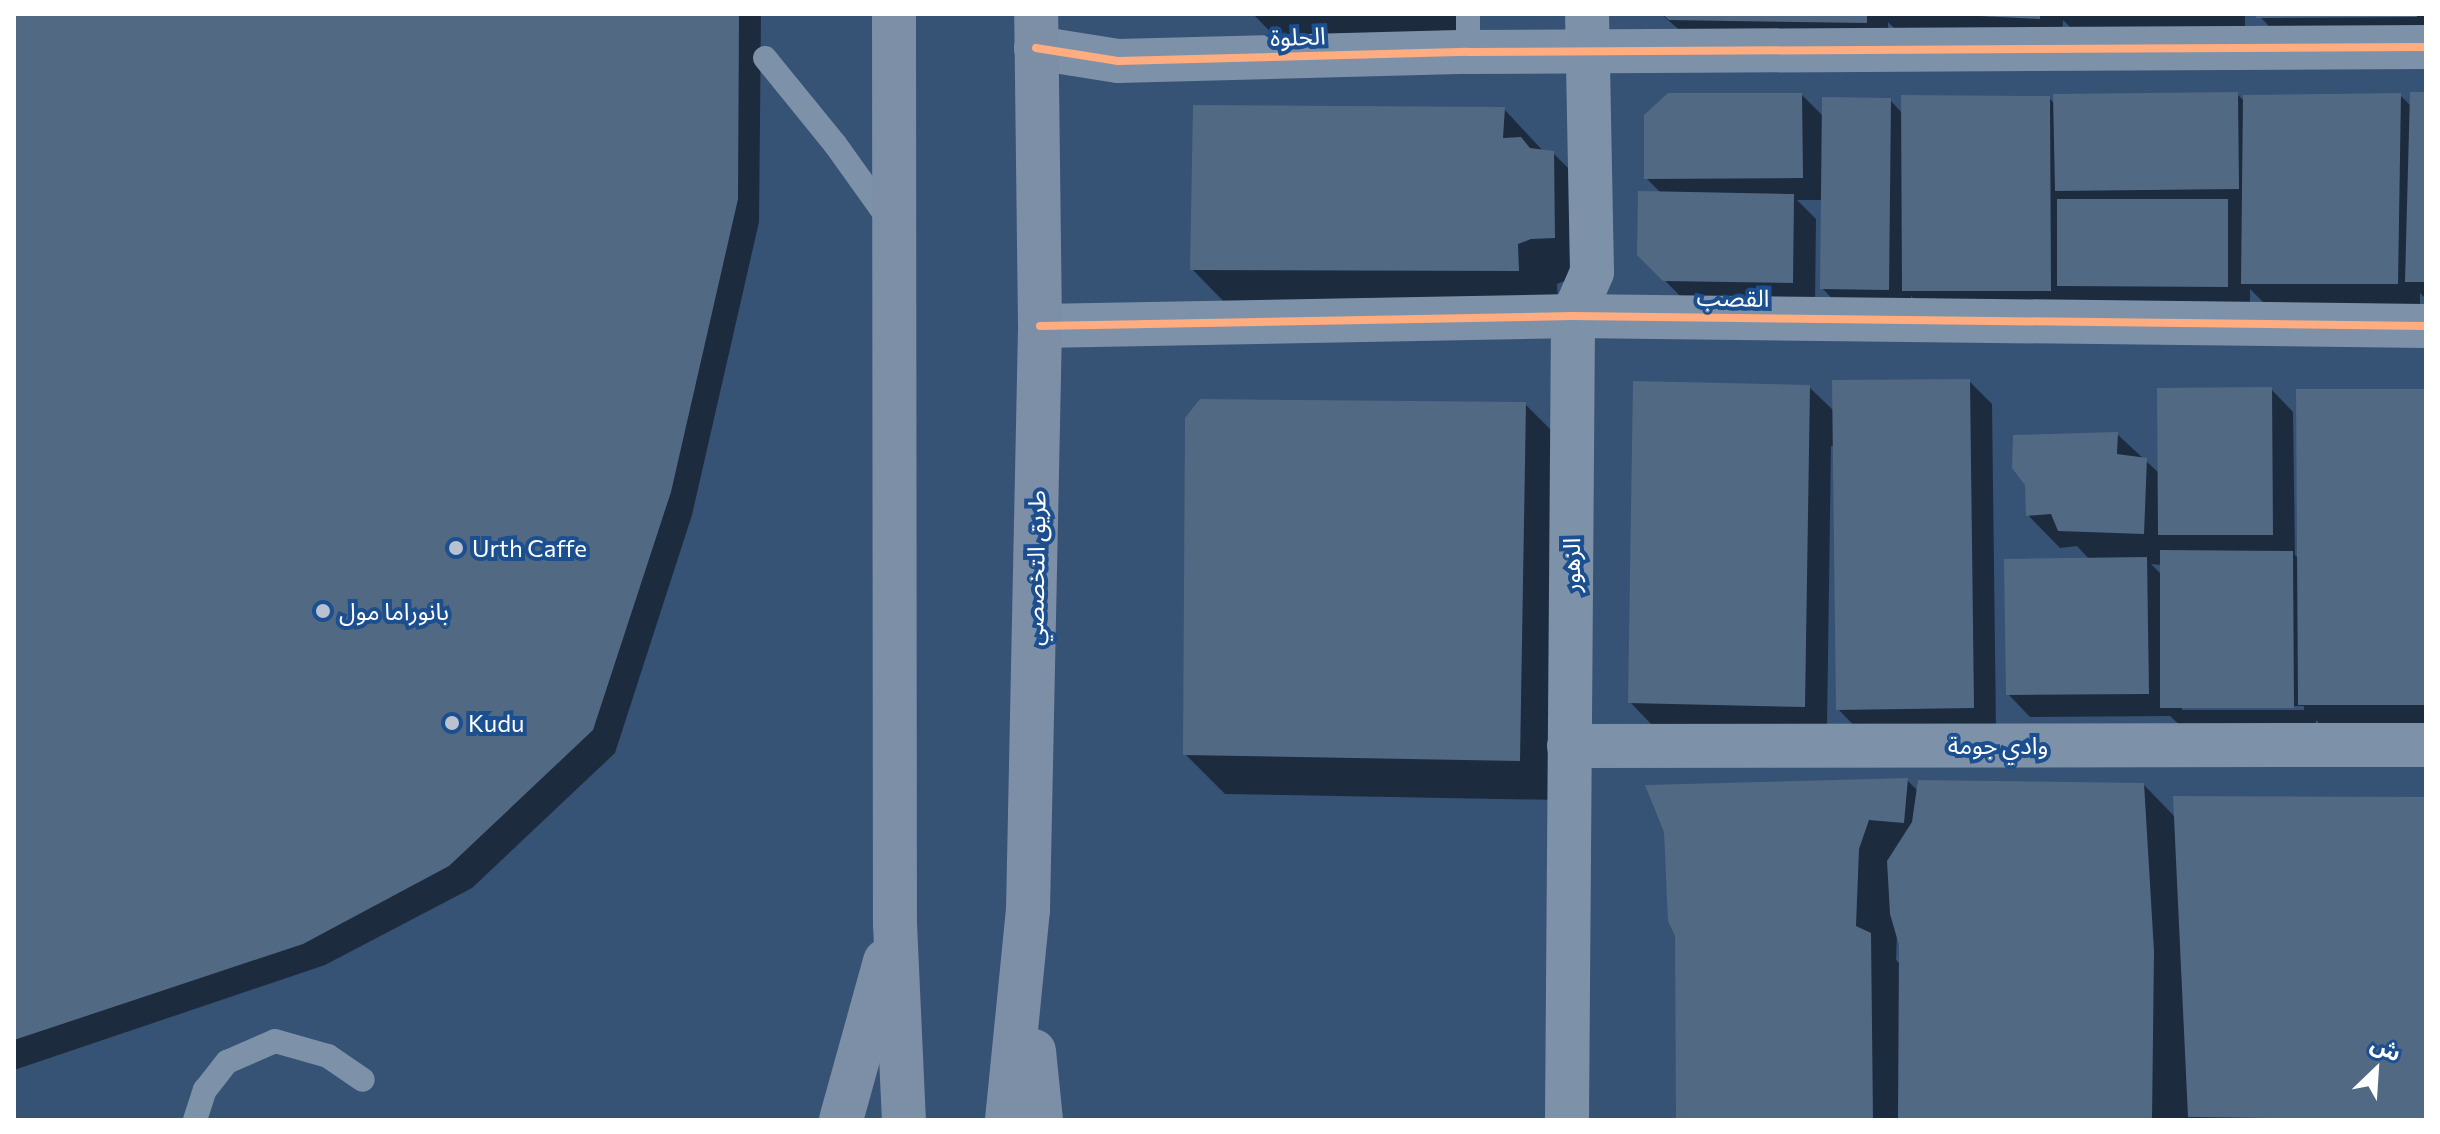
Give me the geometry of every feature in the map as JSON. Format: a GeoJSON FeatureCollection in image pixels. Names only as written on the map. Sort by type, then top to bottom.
{"type":"FeatureCollection","features":[{"type":"Feature","properties":{"kind":"main road"},"geometry":{"type":"LineString","coordinates":[[894,14],[897,230],[895,924],[905,1116]]}},
{"type":"Feature","properties":{"kind":"main road","name":"طريق التخصصي"},"geometry":{"type":"LineString","coordinates":[[1007,1120],[1028,910],[1040,326],[1036,31]]}},
{"type":"Feature","properties":{"kind":"main road"},"geometry":{"type":"LineString","coordinates":[[1028,910],[1036,1093],[1041,1120]]}},
{"type":"Feature","properties":{"kind":"main road"},"geometry":{"type":"LineString","coordinates":[[841,1120],[895,924]]}},
{"type":"Feature","properties":{"kind":"street","name":"الحلوة"},"geometry":{"type":"LineString","coordinates":[[1036,31],[1118,61],[1468,33],[1587,32],[2426,47]]}},
{"type":"Feature","properties":{"kind":"street","name":"الزهور"},"geometry":{"type":"LineString","coordinates":[[1567,1120],[1573,316],[1592,272],[1587,32]]}},
{"type":"Feature","properties":{"kind":"street","name":"القصب"},"geometry":{"type":"LineString","coordinates":[[1040,326],[1573,316],[2426,326]]}},
{"type":"Feature","properties":{"kind":"street","name":"وادي جومة"},"geometry":{"type":"LineString","coordinates":[[1569,746],[2426,745]]}},
{"type":"Feature","properties":{"kind":"lane"},"geometry":{"type":"LineString","coordinates":[[765,58],[835,144],[897,230]]}},
{"type":"Feature","properties":{"kind":"lane"},"geometry":{"type":"LineString","coordinates":[[195,1120],[205,1090],[227,1062],[275,1041],[328,1056],[363,1080]]}},
{"type":"Feature","properties":{"kind":"building","name":"بانوراما مول"},"geometry":{"type":"Polygon","coordinates":[[[14,14],[739,14],[738,199],[671,492],[593,730],[449,866],[303,944],[14,1040],[14,14]]]}},
{"type":"Feature","properties":{"kind":"building"},"geometry":{"type":"Polygon","coordinates":[[[1662,14],[1867,14],[1867,23],[1669,20],[1662,14]]]}},
{"type":"Feature","properties":{"kind":"building"},"geometry":{"type":"Polygon","coordinates":[[[1940,14],[2040,14],[2040,19],[1940,14]]]}},
{"type":"Feature","properties":{"kind":"building"},"geometry":{"type":"Polygon","coordinates":[[[2256,14],[2417,14],[2417,17],[2256,18],[2256,14]]]}},
{"type":"Feature","properties":{"kind":"building"},"geometry":{"type":"Polygon","coordinates":[[[2238,92],[2239,189],[2055,191],[2053,94],[2238,92]]]}},
{"type":"Feature","properties":{"kind":"building"},"geometry":{"type":"Polygon","coordinates":[[[2410,92],[2426,92],[2426,282],[2405,282],[2410,92]]]}},
{"type":"Feature","properties":{"kind":"building"},"geometry":{"type":"Polygon","coordinates":[[[1668,93],[1802,93],[1803,178],[1644,179],[1644,115],[1668,93]]]}},
{"type":"Feature","properties":{"kind":"building"},"geometry":{"type":"Polygon","coordinates":[[[2401,93],[2398,284],[2241,284],[2243,95],[2401,93]]]}},
{"type":"Feature","properties":{"kind":"building"},"geometry":{"type":"Polygon","coordinates":[[[1901,95],[2050,96],[2051,291],[1902,291],[1901,95]]]}},
{"type":"Feature","properties":{"kind":"building"},"geometry":{"type":"Polygon","coordinates":[[[1822,97],[1891,98],[1889,290],[1820,289],[1822,97]]]}},
{"type":"Feature","properties":{"kind":"building"},"geometry":{"type":"Polygon","coordinates":[[[1193,105],[1505,107],[1503,138],[1521,137],[1530,148],[1554,151],[1555,238],[1531,239],[1518,244],[1519,271],[1190,270],[1193,105]]]}},
{"type":"Feature","properties":{"kind":"building"},"geometry":{"type":"Polygon","coordinates":[[[1638,191],[1794,194],[1793,283],[1663,281],[1637,255],[1638,191]]]}},
{"type":"Feature","properties":{"kind":"building"},"geometry":{"type":"Polygon","coordinates":[[[2057,199],[2228,199],[2228,287],[2057,286],[2057,199]]]}},
{"type":"Feature","properties":{"kind":"building"},"geometry":{"type":"Polygon","coordinates":[[[1970,379],[1974,708],[1836,710],[1832,380],[1970,379]]]}},
{"type":"Feature","properties":{"kind":"building"},"geometry":{"type":"Polygon","coordinates":[[[1633,381],[1810,385],[1805,707],[1628,703],[1633,381]]]}},
{"type":"Feature","properties":{"kind":"building"},"geometry":{"type":"Polygon","coordinates":[[[2272,387],[2273,535],[2158,535],[2157,388],[2272,387]]]}},
{"type":"Feature","properties":{"kind":"building"},"geometry":{"type":"Polygon","coordinates":[[[2296,389],[2426,389],[2426,705],[2298,705],[2296,389]]]}},
{"type":"Feature","properties":{"kind":"building"},"geometry":{"type":"Polygon","coordinates":[[[1200,399],[1526,402],[1520,761],[1183,755],[1185,418],[1200,399]]]}},
{"type":"Feature","properties":{"kind":"building"},"geometry":{"type":"Polygon","coordinates":[[[2118,432],[2117,454],[2147,458],[2144,534],[2058,531],[2051,514],[2026,516],[2025,485],[2012,468],[2013,435],[2118,432]]]}},
{"type":"Feature","properties":{"kind":"building"},"geometry":{"type":"Polygon","coordinates":[[[2160,550],[2293,551],[2294,708],[2160,708],[2160,550]]]}},
{"type":"Feature","properties":{"kind":"building"},"geometry":{"type":"Polygon","coordinates":[[[2147,557],[2149,694],[2006,695],[2004,559],[2147,557]]]}},
{"type":"Feature","properties":{"kind":"building"},"geometry":{"type":"Polygon","coordinates":[[[1908,778],[1904,823],[1869,820],[1859,849],[1856,926],[1871,933],[1873,1120],[1676,1120],[1675,936],[1668,921],[1664,832],[1645,785],[1908,778]]]}},
{"type":"Feature","properties":{"kind":"building"},"geometry":{"type":"Polygon","coordinates":[[[1918,780],[2144,783],[2154,951],[2152,1120],[1898,1118],[1899,945],[1890,914],[1887,861],[1912,822],[1918,780]]]}},
{"type":"Feature","properties":{"kind":"building"},"geometry":{"type":"Polygon","coordinates":[[[2173,796],[2426,797],[2426,1120],[2188,1117],[2173,796]]]}},
{"type":"Feature","properties":{"kind":"cycle path"},"geometry":{"type":"LineString","coordinates":[[1036,48],[1118,61],[1468,52],[2426,47]]}},
{"type":"Feature","properties":{"kind":"cycle path"},"geometry":{"type":"LineString","coordinates":[[1040,326],[1573,316],[2426,326]]}},
{"type":"Feature","properties":{"kind":"place","name":"Urth Caffe"},"geometry":{"type":"Point","coordinates":[456,548]}},
{"type":"Feature","properties":{"kind":"place","name":"بانوراما مول"},"geometry":{"type":"Point","coordinates":[323,611]}},
{"type":"Feature","properties":{"kind":"place","name":"Kudu"},"geometry":{"type":"Point","coordinates":[452,723]}}]}
